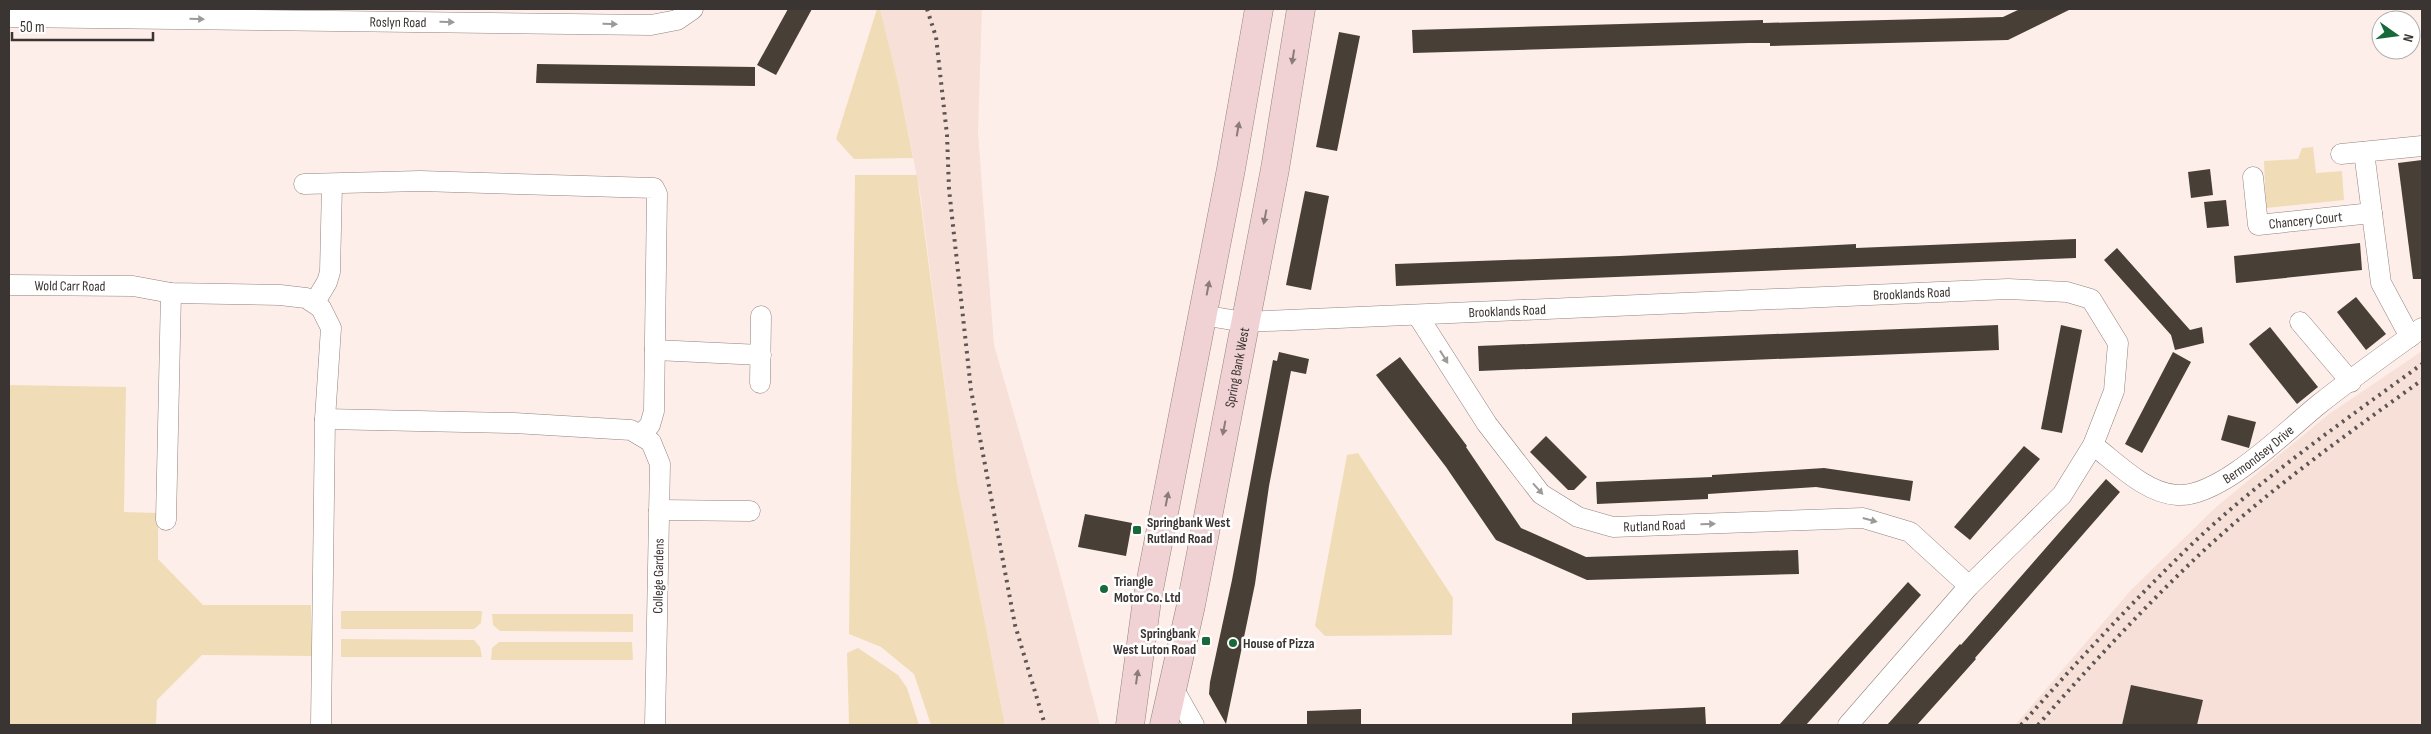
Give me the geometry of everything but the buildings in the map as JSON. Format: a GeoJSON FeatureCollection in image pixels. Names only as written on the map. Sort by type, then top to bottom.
{"type":"FeatureCollection","features":[{"type":"Feature","properties":{"kind":"street","name":"Roslyn Road"},"geometry":{"type":"LineString","coordinates":[[9,17],[651,25],[678,20],[693,9]]}},
{"type":"Feature","properties":{"kind":"street"},"geometry":{"type":"LineString","coordinates":[[1130,725],[1147,600],[1202,315],[1257,9]]}},
{"type":"Feature","properties":{"kind":"street","name":"Spring Bank West"},"geometry":{"type":"LineString","coordinates":[[1164,725],[1191,605],[1275,168],[1301,9]]}},
{"type":"Feature","properties":{"kind":"street"},"geometry":{"type":"LineString","coordinates":[[2341,154],[2422,146]]}},
{"type":"Feature","properties":{"kind":"street","name":"Bermondsey Drive"},"geometry":{"type":"LineString","coordinates":[[2093,445],[2148,487],[2176,495],[2191,494],[2213,486],[2250,462],[2319,404],[2416,332],[2381,283],[2364,152]]}},
{"type":"Feature","properties":{"kind":"street","name":"Chancery Court"},"geometry":{"type":"LineString","coordinates":[[2254,177],[2258,225],[2372,213]]}},
{"type":"Feature","properties":{"kind":"street"},"geometry":{"type":"LineString","coordinates":[[304,184],[420,181],[654,188],[657,194],[654,411],[650,425],[640,435],[631,430],[514,423],[326,419]]}},
{"type":"Feature","properties":{"kind":"street"},"geometry":{"type":"LineString","coordinates":[[321,725],[326,419],[331,328],[328,317],[315,302],[327,282],[330,272],[332,184]]}},
{"type":"Feature","properties":{"kind":"street","name":"Wold Carr Road"},"geometry":{"type":"LineString","coordinates":[[9,285],[133,286],[172,293],[280,295],[306,298],[315,302]]}},
{"type":"Feature","properties":{"kind":"street","name":"Brooklands Road"},"geometry":{"type":"LineString","coordinates":[[1202,315],[1244,322],[1365,315],[1418,316],[2008,289],[2067,292],[2090,299],[2118,343],[2114,391],[2093,445],[2062,496],[1969,586],[1848,725]]}},
{"type":"Feature","properties":{"kind":"street"},"geometry":{"type":"LineString","coordinates":[[166,520],[172,293]]}},
{"type":"Feature","properties":{"kind":"street"},"geometry":{"type":"LineString","coordinates":[[760,383],[761,316]]}},
{"type":"Feature","properties":{"kind":"street","name":"Rutland Road"},"geometry":{"type":"LineString","coordinates":[[1418,316],[1487,424],[1541,494],[1578,517],[1613,526],[1863,518],[1910,532],[1969,586]]}},
{"type":"Feature","properties":{"kind":"street"},"geometry":{"type":"LineString","coordinates":[[2300,322],[2351,382]]}},
{"type":"Feature","properties":{"kind":"street"},"geometry":{"type":"LineString","coordinates":[[655,350],[761,355]]}},
{"type":"Feature","properties":{"kind":"street","name":"College Gardens"},"geometry":{"type":"LineString","coordinates":[[640,435],[650,442],[660,464],[655,725]]}},
{"type":"Feature","properties":{"kind":"street"},"geometry":{"type":"LineString","coordinates":[[659,510],[750,511]]}},
{"type":"Feature","properties":{"kind":"street"},"geometry":{"type":"LineString","coordinates":[[1172,688],[1194,725]]}},
{"type":"Feature","properties":{"kind":"shaded area"},"geometry":{"type":"Polygon","coordinates":[[[877,9],[880,9],[898,82],[913,158],[854,159],[836,139],[877,9]]]}},
{"type":"Feature","properties":{"kind":"shaded area"},"geometry":{"type":"Polygon","coordinates":[[[880,9],[982,9],[978,133],[994,345],[1058,566],[1100,725],[1005,725],[957,480],[920,192],[898,82],[880,9]]]}},
{"type":"Feature","properties":{"kind":"shaded area"},"geometry":{"type":"Polygon","coordinates":[[[2313,147],[2316,173],[2342,171],[2344,200],[2266,208],[2264,161],[2298,159],[2302,148],[2313,147]]]}},
{"type":"Feature","properties":{"kind":"shaded area"},"geometry":{"type":"Polygon","coordinates":[[[855,175],[917,175],[957,480],[1005,725],[931,725],[914,674],[881,647],[849,634],[855,175]]]}},
{"type":"Feature","properties":{"kind":"shaded area"},"geometry":{"type":"Polygon","coordinates":[[[2422,351],[2422,725],[2015,725],[2131,590],[2215,508],[2329,414],[2422,351]]]}},
{"type":"Feature","properties":{"kind":"shaded area"},"geometry":{"type":"Polygon","coordinates":[[[9,385],[126,387],[124,512],[158,513],[158,559],[203,605],[311,605],[312,656],[202,655],[157,700],[156,725],[9,725],[9,385]]]}},
{"type":"Feature","properties":{"kind":"shaded area"},"geometry":{"type":"Polygon","coordinates":[[[1358,453],[1453,598],[1452,635],[1325,636],[1315,626],[1347,455],[1358,453]]]}},
{"type":"Feature","properties":{"kind":"shaded area"},"geometry":{"type":"Polygon","coordinates":[[[341,611],[482,611],[481,623],[474,629],[341,629],[341,611]]]}},
{"type":"Feature","properties":{"kind":"shaded area"},"geometry":{"type":"Polygon","coordinates":[[[492,614],[633,614],[633,632],[500,631],[493,625],[492,614]]]}},
{"type":"Feature","properties":{"kind":"shaded area"},"geometry":{"type":"Polygon","coordinates":[[[341,639],[474,640],[480,647],[482,657],[341,657],[341,639]]]}},
{"type":"Feature","properties":{"kind":"shaded area"},"geometry":{"type":"Polygon","coordinates":[[[499,642],[632,642],[633,660],[491,660],[492,648],[499,642]]]}},
{"type":"Feature","properties":{"kind":"shaded area"},"geometry":{"type":"Polygon","coordinates":[[[858,648],[898,675],[907,688],[919,725],[849,725],[847,653],[858,648]]]}},
{"type":"Feature","properties":{"kind":"railway"},"geometry":{"type":"LineString","coordinates":[[927,9],[936,37],[947,135],[949,189],[971,390],[1015,625],[1045,725]]}},
{"type":"Feature","properties":{"kind":"railway"},"geometry":{"type":"LineString","coordinates":[[2021,725],[2125,612],[2217,521],[2303,451],[2422,364]]}},
{"type":"Feature","properties":{"kind":"railway"},"geometry":{"type":"LineString","coordinates":[[2038,725],[2137,617],[2225,531],[2308,464],[2422,380]]}},
{"type":"Feature","properties":{"kind":"place","name":"Springbank West Rutland Road"},"geometry":{"type":"Point","coordinates":[1137,530]}},
{"type":"Feature","properties":{"kind":"place","name":"Triangle Motor Co. Ltd"},"geometry":{"type":"Point","coordinates":[1104,589]}},
{"type":"Feature","properties":{"kind":"place","name":"Springbank West Luton Road"},"geometry":{"type":"Point","coordinates":[1206,641]}},
{"type":"Feature","properties":{"kind":"place","name":"House of Pizza"},"geometry":{"type":"Point","coordinates":[1233,643]}}]}
